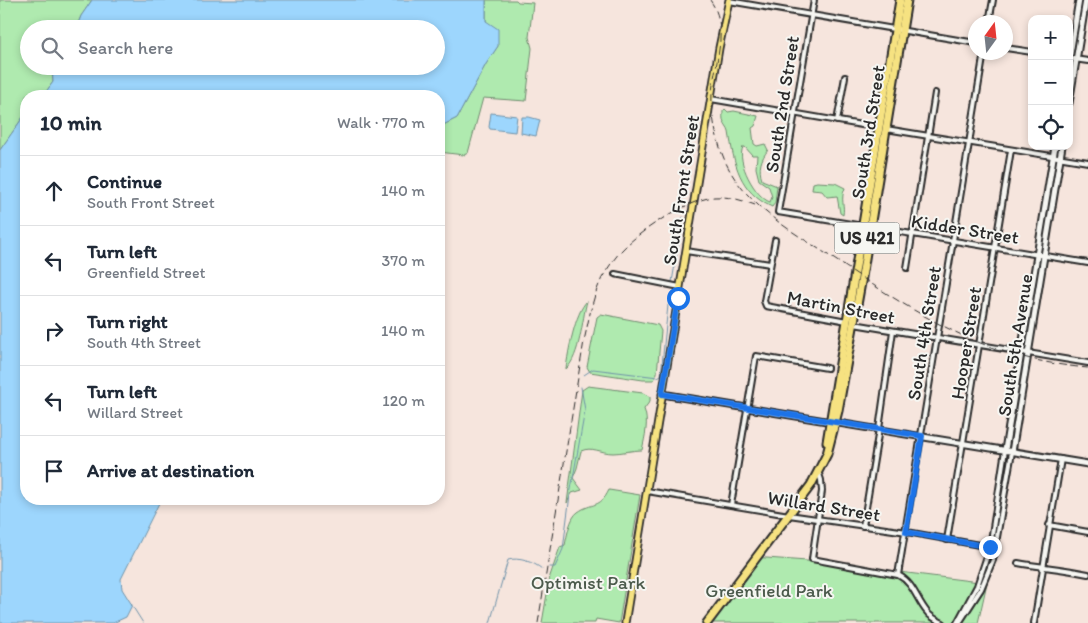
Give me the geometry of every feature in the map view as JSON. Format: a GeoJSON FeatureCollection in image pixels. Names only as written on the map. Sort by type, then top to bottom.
{"type":"FeatureCollection","features":[{"type":"Feature","properties":{"kind":"highway","name":"South 3rd Street"},"geometry":{"type":"LineString","coordinates":[[819,474],[827,454],[850,322],[898,30],[900,0]]}},
{"type":"Feature","properties":{"kind":"highway","name":"South 3rd Street"},"geometry":{"type":"LineString","coordinates":[[898,30],[907,0]]}},
{"type":"Feature","properties":{"kind":"highway","name":"US 421"},"geometry":{"type":"LineString","coordinates":[[707,623],[819,474]]}},
{"type":"Feature","properties":{"kind":"main road","name":"South Front Street"},"geometry":{"type":"LineString","coordinates":[[625,623],[711,99],[729,1]]}},
{"type":"Feature","properties":{"kind":"street","name":"South 2nd Street"},"geometry":{"type":"LineString","coordinates":[[778,212],[814,0]]}},
{"type":"Feature","properties":{"kind":"street"},"geometry":{"type":"LineString","coordinates":[[990,15],[993,0]]}},
{"type":"Feature","properties":{"kind":"street"},"geometry":{"type":"LineString","coordinates":[[1073,35],[1079,0]]}},
{"type":"Feature","properties":{"kind":"street"},"geometry":{"type":"LineString","coordinates":[[1073,78],[1086,0]]}},
{"type":"Feature","properties":{"kind":"street"},"geometry":{"type":"LineString","coordinates":[[729,1],[968,42]]}},
{"type":"Feature","properties":{"kind":"street"},"geometry":{"type":"LineString","coordinates":[[1013,49],[1028,51]]}},
{"type":"Feature","properties":{"kind":"street"},"geometry":{"type":"LineString","coordinates":[[1076,59],[1088,61]]}},
{"type":"Feature","properties":{"kind":"street","name":"South 4th Street"},"geometry":{"type":"LineString","coordinates":[[898,575],[983,60]]}},
{"type":"Feature","properties":{"kind":"street"},"geometry":{"type":"LineString","coordinates":[[837,121],[845,77]]}},
{"type":"Feature","properties":{"kind":"street"},"geometry":{"type":"LineString","coordinates":[[907,268],[935,93]]}},
{"type":"Feature","properties":{"kind":"street"},"geometry":{"type":"LineString","coordinates":[[711,99],[1088,162]]}},
{"type":"Feature","properties":{"kind":"street","name":"Hooper Street"},"geometry":{"type":"LineString","coordinates":[[947,540],[1011,150]]}},
{"type":"Feature","properties":{"kind":"street","name":"South 5th Avenue"},"geometry":{"type":"LineString","coordinates":[[958,623],[976,586],[990,547],[1054,150]]}},
{"type":"Feature","properties":{"kind":"street","name":"South 5th Avenue"},"geometry":{"type":"LineString","coordinates":[[958,623],[988,573],[996,548],[1061,150]]}},
{"type":"Feature","properties":{"kind":"street","name":"Kidder Street"},"geometry":{"type":"LineString","coordinates":[[778,212],[1088,263]]}},
{"type":"Feature","properties":{"kind":"street"},"geometry":{"type":"LineString","coordinates":[[686,251],[770,264],[775,240]]}},
{"type":"Feature","properties":{"kind":"street","name":"Martin Street"},"geometry":{"type":"LineString","coordinates":[[770,264],[764,301],[766,306],[893,331],[1088,363]]}},
{"type":"Feature","properties":{"kind":"street"},"geometry":{"type":"LineString","coordinates":[[615,274],[680,287]]}},
{"type":"Feature","properties":{"kind":"street"},"geometry":{"type":"LineString","coordinates":[[863,526],[893,331]]}},
{"type":"Feature","properties":{"kind":"street"},"geometry":{"type":"LineString","coordinates":[[731,505],[756,356],[827,368]]}},
{"type":"Feature","properties":{"kind":"street"},"geometry":{"type":"LineString","coordinates":[[662,394],[1088,464]]}},
{"type":"Feature","properties":{"kind":"street"},"geometry":{"type":"LineString","coordinates":[[1034,623],[1061,459]]}},
{"type":"Feature","properties":{"kind":"street","name":"South 3rd Street"},"geometry":{"type":"LineString","coordinates":[[819,474],[822,491],[812,560],[898,575]]}},
{"type":"Feature","properties":{"kind":"street","name":"Willard Street"},"geometry":{"type":"LineString","coordinates":[[646,491],[996,548]]}},
{"type":"Feature","properties":{"kind":"street"},"geometry":{"type":"LineString","coordinates":[[1050,525],[1088,532]]}},
{"type":"Feature","properties":{"kind":"street"},"geometry":{"type":"LineString","coordinates":[[1018,563],[1042,568],[1048,566],[1088,574]]}},
{"type":"Feature","properties":{"kind":"street"},"geometry":{"type":"LineString","coordinates":[[898,575],[907,580],[914,588],[930,616],[943,623]]}},
{"type":"Feature","properties":{"kind":"green space"},"geometry":{"type":"Polygon","coordinates":[[[0,0],[92,0],[79,20],[20,20],[20,75],[53,75],[53,82],[47,90],[20,90],[20,122],[0,150],[0,0]]]}},
{"type":"Feature","properties":{"kind":"green space"},"geometry":{"type":"Polygon","coordinates":[[[486,0],[516,0],[518,2],[533,3],[529,37],[532,48],[526,101],[483,98],[468,153],[464,155],[445,153],[445,124],[457,118],[486,64],[498,46],[486,21],[486,0]]]}},
{"type":"Feature","properties":{"kind":"green space"},"geometry":{"type":"Polygon","coordinates":[[[725,109],[728,112],[734,111],[758,116],[755,126],[752,128],[754,144],[757,146],[765,144],[768,150],[762,160],[760,172],[762,180],[777,186],[775,203],[772,207],[752,193],[740,176],[733,155],[729,132],[723,119],[723,111],[725,109]],[[743,147],[742,161],[748,178],[758,193],[770,202],[772,197],[769,187],[759,180],[756,168],[757,155],[752,155],[743,147]]]}},
{"type":"Feature","properties":{"kind":"green space"},"geometry":{"type":"Polygon","coordinates":[[[813,183],[835,183],[845,188],[843,215],[840,213],[837,196],[827,197],[822,191],[812,190],[813,183]]]}},
{"type":"Feature","properties":{"kind":"green space"},"geometry":{"type":"Polygon","coordinates":[[[587,301],[577,347],[571,363],[566,369],[570,343],[576,323],[587,301]]]}},
{"type":"Feature","properties":{"kind":"green space"},"geometry":{"type":"Polygon","coordinates":[[[601,314],[658,325],[661,331],[657,373],[654,380],[590,372],[587,367],[597,317],[601,314]]]}},
{"type":"Feature","properties":{"kind":"green space"},"geometry":{"type":"Polygon","coordinates":[[[588,386],[643,393],[650,397],[650,401],[644,409],[646,419],[645,434],[642,450],[613,453],[593,449],[581,451],[573,478],[582,490],[572,493],[567,503],[582,390],[588,386]]]}},
{"type":"Feature","properties":{"kind":"green space","name":"Optimist Park"},"geometry":{"type":"Polygon","coordinates":[[[609,490],[640,495],[619,623],[596,619],[595,623],[542,623],[550,576],[560,547],[565,545],[569,527],[575,514],[599,503],[609,490]]]}},
{"type":"Feature","properties":{"kind":"green space","name":"Greenfield Park"},"geometry":{"type":"Polygon","coordinates":[[[753,557],[820,562],[987,583],[978,623],[701,623],[753,557]]]}},
{"type":"Feature","properties":{"kind":"water"},"geometry":{"type":"Polygon","coordinates":[[[92,0],[486,0],[486,21],[498,29],[498,46],[486,64],[457,118],[445,124],[445,90],[47,90],[53,82],[53,75],[445,75],[445,20],[79,20],[92,0]]]}},
{"type":"Feature","properties":{"kind":"water"},"geometry":{"type":"Polygon","coordinates":[[[491,113],[517,116],[515,132],[490,129],[491,113]]]}},
{"type":"Feature","properties":{"kind":"water"},"geometry":{"type":"Polygon","coordinates":[[[522,117],[540,120],[536,136],[521,133],[522,117]]]}},
{"type":"Feature","properties":{"kind":"water"},"geometry":{"type":"Polygon","coordinates":[[[20,122],[20,505],[158,505],[121,579],[122,589],[132,605],[126,617],[113,623],[0,623],[0,150],[20,122]]]}},
{"type":"Feature","properties":{"kind":"waterway"},"geometry":{"type":"LineString","coordinates":[[672,282],[683,217]]}},
{"type":"Feature","properties":{"kind":"waterway"},"geometry":{"type":"LineString","coordinates":[[584,375],[593,369],[658,377],[661,375],[668,305]]}},
{"type":"Feature","properties":{"kind":"waterway"},"geometry":{"type":"LineString","coordinates":[[549,567],[555,567],[563,549],[570,495],[585,410],[581,387]]}},
{"type":"Feature","properties":{"kind":"waterway"},"geometry":{"type":"LineString","coordinates":[[490,623],[508,560],[526,561],[542,569]]}},
{"type":"Feature","properties":{"kind":"waterway"},"geometry":{"type":"LineString","coordinates":[[131,604],[143,623]]}},
{"type":"Feature","properties":{"kind":"railway"},"geometry":{"type":"LineString","coordinates":[[710,0],[716,11],[720,33],[720,45],[712,92],[712,111],[716,131],[721,151],[731,172],[739,185],[758,205],[787,228],[925,317],[988,346],[1012,354],[1050,363],[1088,368]]}},
{"type":"Feature","properties":{"kind":"railway"},"geometry":{"type":"LineString","coordinates":[[538,623],[584,341],[593,301],[602,278],[613,260],[627,245],[668,215],[692,203],[714,197],[724,197],[755,205]]}},
{"type":"Feature","properties":{"kind":"route"},"geometry":{"type":"LineString","coordinates":[[678,298],[662,394],[922,436],[906,532],[990,547]]}}]}
